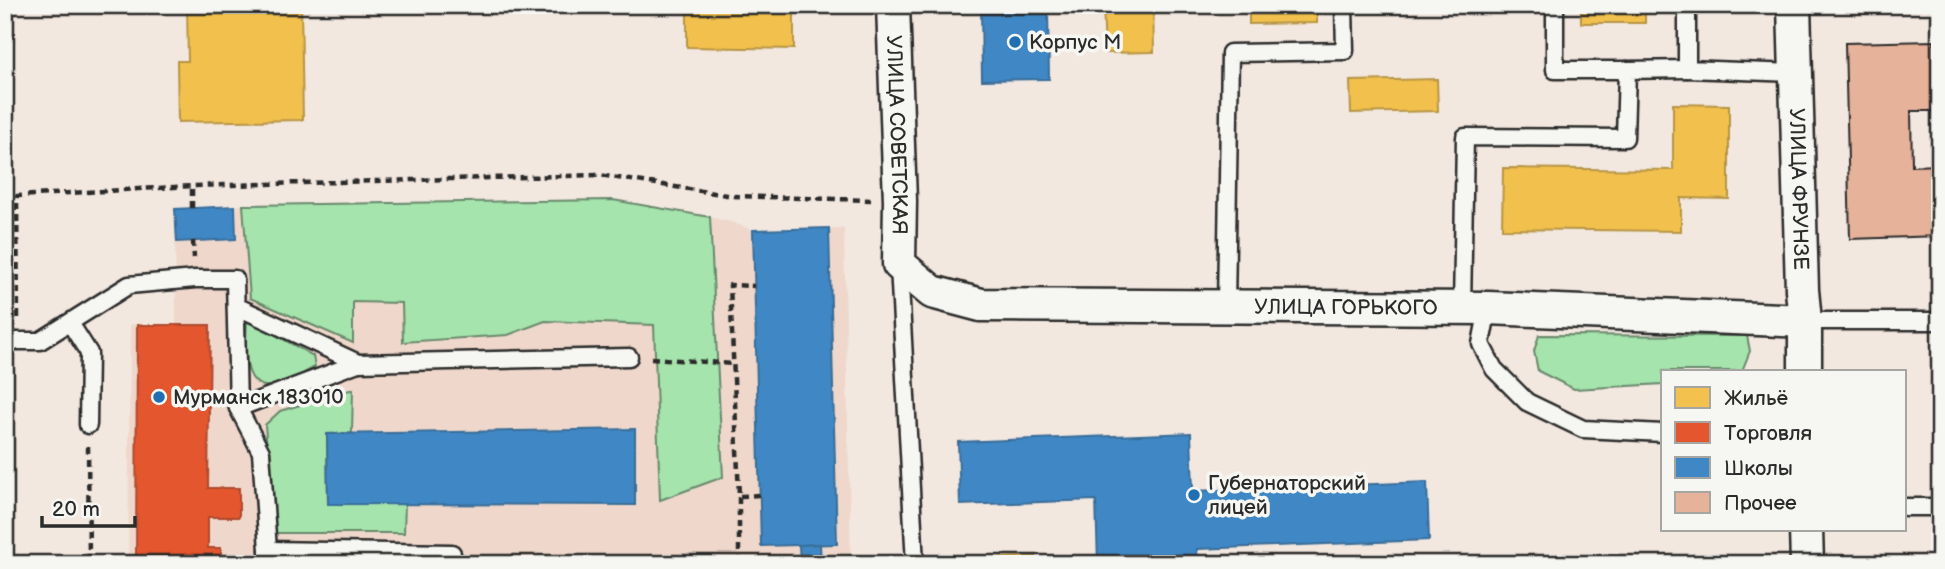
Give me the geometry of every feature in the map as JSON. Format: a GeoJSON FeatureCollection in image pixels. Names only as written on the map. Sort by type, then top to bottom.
{"type":"FeatureCollection","features":[{"type":"Feature","properties":{"kind":"street","name":"УЛИЦА СОВЕТСКАЯ"},"geometry":{"type":"LineString","coordinates":[[893,5],[900,201],[899,264]]}},
{"type":"Feature","properties":{"kind":"street","name":"УЛИЦА ФРУНЗЕ"},"geometry":{"type":"LineString","coordinates":[[1794,5],[1805,370]]}},
{"type":"Feature","properties":{"kind":"street","name":"УЛИЦА ГОРЬКОГО"},"geometry":{"type":"LineString","coordinates":[[899,264],[932,292],[981,305],[1475,308],[1805,321]]}},
{"type":"Feature","properties":{"kind":"street"},"geometry":{"type":"LineString","coordinates":[[1806,530],[1807,564]]}},
{"type":"Feature","properties":{"kind":"lane"},"geometry":{"type":"LineString","coordinates":[[1226,307],[1230,54],[1345,51],[1345,5]]}},
{"type":"Feature","properties":{"kind":"lane"},"geometry":{"type":"LineString","coordinates":[[1555,5],[1555,70],[1687,69],[1796,73]]}},
{"type":"Feature","properties":{"kind":"lane"},"geometry":{"type":"LineString","coordinates":[[1687,5],[1687,69]]}},
{"type":"Feature","properties":{"kind":"lane"},"geometry":{"type":"LineString","coordinates":[[1627,70],[1625,138],[1465,137],[1475,308],[1481,344],[1494,369],[1527,402],[1583,429],[1661,433]]}},
{"type":"Feature","properties":{"kind":"lane"},"geometry":{"type":"LineString","coordinates":[[899,264],[915,564]]}},
{"type":"Feature","properties":{"kind":"lane"},"geometry":{"type":"LineString","coordinates":[[11,341],[40,341],[129,285],[195,279],[235,279],[238,408],[261,452],[268,557],[357,558],[452,553]]}},
{"type":"Feature","properties":{"kind":"lane"},"geometry":{"type":"LineString","coordinates":[[236,306],[358,363]]}},
{"type":"Feature","properties":{"kind":"lane"},"geometry":{"type":"LineString","coordinates":[[1805,321],[1940,321]]}},
{"type":"Feature","properties":{"kind":"lane"},"geometry":{"type":"LineString","coordinates":[[69,323],[89,353],[88,425]]}},
{"type":"Feature","properties":{"kind":"lane"},"geometry":{"type":"LineString","coordinates":[[238,408],[358,363],[629,357]]}},
{"type":"Feature","properties":{"kind":"lane"},"geometry":{"type":"LineString","coordinates":[[1906,507],[1940,507]]}},
{"type":"Feature","properties":{"kind":"path"},"geometry":{"type":"LineString","coordinates":[[11,341],[17,196],[192,186],[599,175],[733,196],[900,201]]}},
{"type":"Feature","properties":{"kind":"path"},"geometry":{"type":"LineString","coordinates":[[191,208],[192,186]]}},
{"type":"Feature","properties":{"kind":"path"},"geometry":{"type":"LineString","coordinates":[[740,564],[730,285],[754,286]]}},
{"type":"Feature","properties":{"kind":"path"},"geometry":{"type":"LineString","coordinates":[[629,357],[734,364]]}},
{"type":"Feature","properties":{"kind":"path"},"geometry":{"type":"LineString","coordinates":[[88,425],[89,564]]}},
{"type":"Feature","properties":{"kind":"path"},"geometry":{"type":"LineString","coordinates":[[739,496],[760,495]]}},
{"type":"Feature","properties":{"kind":"shaded area"},"geometry":{"type":"Polygon","coordinates":[[[613,200],[710,217],[753,230],[844,228],[851,564],[128,564],[130,324],[176,325],[175,209],[243,205],[613,200]]]}},
{"type":"Feature","properties":{"kind":"green space"},"geometry":{"type":"Polygon","coordinates":[[[613,200],[710,217],[723,477],[660,500],[654,325],[545,321],[508,335],[403,342],[402,303],[353,302],[353,343],[250,298],[243,205],[613,200]]]}},
{"type":"Feature","properties":{"kind":"green space"},"geometry":{"type":"Polygon","coordinates":[[[247,319],[313,356],[315,367],[285,383],[270,386],[259,384],[252,378],[248,368],[247,319]]]}},
{"type":"Feature","properties":{"kind":"green space"},"geometry":{"type":"Polygon","coordinates":[[[1539,335],[1747,336],[1750,351],[1742,370],[1661,370],[1661,384],[1574,389],[1538,371],[1534,351],[1539,335]]]}},
{"type":"Feature","properties":{"kind":"green space"},"geometry":{"type":"Polygon","coordinates":[[[353,389],[352,433],[327,434],[328,504],[405,503],[404,533],[274,533],[265,425],[280,411],[353,389]]]}},
{"type":"Feature","properties":{"kind":"building: Жильё"},"geometry":{"type":"Polygon","coordinates":[[[187,5],[301,5],[303,120],[178,122],[177,61],[188,61],[187,5]]]}},
{"type":"Feature","properties":{"kind":"building: Жильё"},"geometry":{"type":"Polygon","coordinates":[[[794,5],[794,49],[687,47],[687,6],[794,5]]]}},
{"type":"Feature","properties":{"kind":"building: Жильё"},"geometry":{"type":"Polygon","coordinates":[[[1103,5],[1153,5],[1154,52],[1105,53],[1103,5]]]}},
{"type":"Feature","properties":{"kind":"building: Жильё"},"geometry":{"type":"Polygon","coordinates":[[[1249,5],[1317,5],[1317,23],[1249,24],[1249,5]]]}},
{"type":"Feature","properties":{"kind":"building: Жильё"},"geometry":{"type":"Polygon","coordinates":[[[1581,5],[1645,5],[1645,23],[1581,23],[1581,5]]]}},
{"type":"Feature","properties":{"kind":"building: Жильё"},"geometry":{"type":"Polygon","coordinates":[[[1437,79],[1438,111],[1351,113],[1350,81],[1437,79]]]}},
{"type":"Feature","properties":{"kind":"building: Жильё"},"geometry":{"type":"Polygon","coordinates":[[[1673,104],[1729,105],[1729,199],[1681,198],[1681,231],[1502,229],[1503,168],[1673,170],[1673,104]]]}},
{"type":"Feature","properties":{"kind":"building: Жильё"},"geometry":{"type":"Polygon","coordinates":[[[1036,556],[1037,564],[971,564],[971,559],[1036,556]]]}},
{"type":"Feature","properties":{"kind":"building: Торговля"},"geometry":{"type":"Polygon","coordinates":[[[137,325],[210,325],[208,488],[239,488],[239,517],[208,517],[208,548],[221,548],[221,564],[136,564],[137,325]]]}},
{"type":"Feature","properties":{"kind":"building: Школы","name":"Корпус M"},"geometry":{"type":"Polygon","coordinates":[[[981,5],[1048,5],[1049,79],[982,80],[981,5]]]}},
{"type":"Feature","properties":{"kind":"building: Школы"},"geometry":{"type":"Polygon","coordinates":[[[235,206],[236,239],[177,242],[175,209],[235,206]]]}},
{"type":"Feature","properties":{"kind":"building: Школы"},"geometry":{"type":"Polygon","coordinates":[[[829,228],[837,544],[761,546],[753,230],[829,228]]]}},
{"type":"Feature","properties":{"kind":"building: Школы"},"geometry":{"type":"Polygon","coordinates":[[[635,429],[635,505],[328,504],[327,434],[635,429]]]}},
{"type":"Feature","properties":{"kind":"building: Школы","name":"Губернаторский лицей"},"geometry":{"type":"Polygon","coordinates":[[[1191,433],[1193,491],[1427,482],[1429,540],[1197,549],[1198,564],[1098,564],[1096,500],[960,505],[958,442],[1191,433]]]}},
{"type":"Feature","properties":{"kind":"building: Школы"},"geometry":{"type":"Polygon","coordinates":[[[820,544],[821,564],[800,564],[799,545],[820,544]]]}},
{"type":"Feature","properties":{"kind":"building: Прочее"},"geometry":{"type":"Polygon","coordinates":[[[1934,41],[1936,111],[1911,111],[1912,166],[1940,165],[1940,236],[1850,239],[1845,43],[1934,41]]]}},
{"type":"Feature","properties":{"kind":"place","name":"Корпус M"},"geometry":{"type":"Point","coordinates":[1015,42]}},
{"type":"Feature","properties":{"kind":"place","name":"Мурманск 183010"},"geometry":{"type":"Point","coordinates":[159,397]}},
{"type":"Feature","properties":{"kind":"place","name":"Губернаторский лицей"},"geometry":{"type":"Point","coordinates":[1194,495]}}]}
